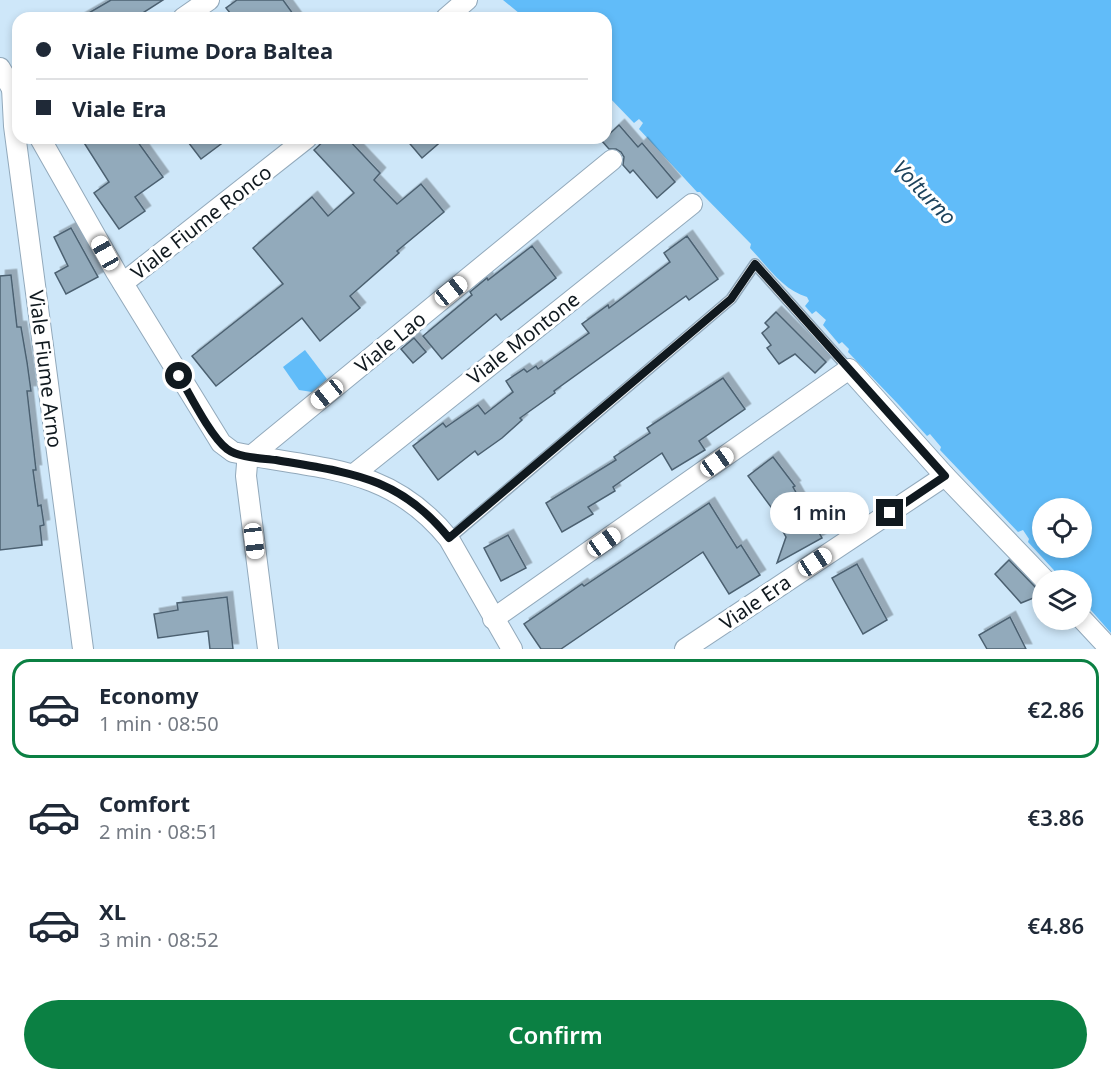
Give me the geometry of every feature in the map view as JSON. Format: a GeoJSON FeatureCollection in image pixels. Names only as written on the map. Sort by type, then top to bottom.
{"type":"FeatureCollection","features":[{"type":"Feature","properties":{"kind":"street"},"geometry":{"type":"LineString","coordinates":[[192,12],[209,0]]}},
{"type":"Feature","properties":{"kind":"street"},"geometry":{"type":"LineString","coordinates":[[453,12],[467,0]]}},
{"type":"Feature","properties":{"kind":"street"},"geometry":{"type":"LineString","coordinates":[[0,68],[12,89]]}},
{"type":"Feature","properties":{"kind":"street","name":"Viale Fiume Arno"},"geometry":{"type":"LineString","coordinates":[[16,144],[82,649]]}},
{"type":"Feature","properties":{"kind":"street"},"geometry":{"type":"LineString","coordinates":[[43,144],[123,283],[220,443],[232,452],[354,474],[392,489],[417,504],[449,538],[512,649]]}},
{"type":"Feature","properties":{"kind":"street","name":"Viale Fiume Ronco"},"geometry":{"type":"LineString","coordinates":[[123,283],[299,144]]}},
{"type":"Feature","properties":{"kind":"street","name":"Viale Lao"},"geometry":{"type":"LineString","coordinates":[[251,456],[612,160]]}},
{"type":"Feature","properties":{"kind":"street","name":"Viale Montone"},"geometry":{"type":"LineString","coordinates":[[354,474],[692,204]]}},
{"type":"Feature","properties":{"kind":"street"},"geometry":{"type":"LineString","coordinates":[[494,619],[849,369],[945,476],[1035,570]]}},
{"type":"Feature","properties":{"kind":"street"},"geometry":{"type":"LineString","coordinates":[[251,456],[247,464],[246,476],[268,649]]}},
{"type":"Feature","properties":{"kind":"street","name":"Viale Era"},"geometry":{"type":"LineString","coordinates":[[685,649],[945,476]]}},
{"type":"Feature","properties":{"kind":"street"},"geometry":{"type":"LineString","coordinates":[[1092,630],[1110,649]]}},
{"type":"Feature","properties":{"kind":"lane"},"geometry":{"type":"LineString","coordinates":[[449,538],[731,299],[755,264],[849,369]]}},
{"type":"Feature","properties":{"kind":"water","name":"Volturno"},"geometry":{"type":"Polygon","coordinates":[[[503,0],[1111,0],[1111,633],[1092,611],[1092,570],[1054,570],[1043,558],[1092,558],[1092,498],[1032,498],[1032,546],[1023,530],[1018,532],[940,450],[941,447],[930,434],[927,436],[848,352],[849,349],[842,342],[839,344],[823,325],[826,320],[816,311],[812,314],[805,306],[809,301],[807,297],[790,289],[776,277],[750,248],[751,244],[700,192],[697,192],[639,129],[643,123],[639,119],[634,123],[612,100],[612,12],[518,12],[503,0]]]}},
{"type":"Feature","properties":{"kind":"water"},"geometry":{"type":"Polygon","coordinates":[[[305,350],[327,379],[312,392],[299,390],[283,367],[305,350]]]}},
{"type":"Feature","properties":{"kind":"building"},"geometry":{"type":"Polygon","coordinates":[[[111,0],[163,0],[144,12],[90,12],[111,0]]]}},
{"type":"Feature","properties":{"kind":"building"},"geometry":{"type":"Polygon","coordinates":[[[237,0],[283,0],[292,12],[229,12],[226,8],[237,0]]]}},
{"type":"Feature","properties":{"kind":"building"},"geometry":{"type":"Polygon","coordinates":[[[619,125],[638,147],[642,143],[675,182],[657,198],[633,170],[630,173],[623,165],[624,157],[621,152],[609,149],[605,144],[612,144],[612,132],[619,125]]]}},
{"type":"Feature","properties":{"kind":"building"},"geometry":{"type":"Polygon","coordinates":[[[85,144],[139,144],[163,177],[135,197],[145,211],[119,229],[94,193],[109,182],[85,144]]]}},
{"type":"Feature","properties":{"kind":"building"},"geometry":{"type":"Polygon","coordinates":[[[190,144],[221,144],[201,159],[190,144]]]}},
{"type":"Feature","properties":{"kind":"building"},"geometry":{"type":"Polygon","coordinates":[[[320,144],[353,144],[380,173],[374,180],[397,204],[421,184],[444,212],[397,251],[399,253],[350,296],[360,308],[320,341],[302,318],[216,386],[192,356],[283,284],[253,248],[312,197],[328,216],[354,193],[314,150],[320,144]]]}},
{"type":"Feature","properties":{"kind":"building"},"geometry":{"type":"Polygon","coordinates":[[[410,144],[438,144],[422,158],[410,144]]]}},
{"type":"Feature","properties":{"kind":"building"},"geometry":{"type":"Polygon","coordinates":[[[71,228],[98,277],[66,294],[55,273],[68,266],[54,237],[71,228]]]}},
{"type":"Feature","properties":{"kind":"building"},"geometry":{"type":"Polygon","coordinates":[[[687,236],[718,279],[689,300],[686,296],[554,391],[555,393],[520,418],[522,420],[502,438],[478,455],[475,451],[438,480],[413,446],[443,423],[446,427],[478,405],[485,414],[513,392],[506,381],[524,369],[527,372],[536,366],[538,369],[589,333],[582,324],[608,305],[609,308],[670,262],[664,253],[687,236]]]}},
{"type":"Feature","properties":{"kind":"building"},"geometry":{"type":"Polygon","coordinates":[[[532,246],[556,278],[501,320],[496,314],[442,359],[423,336],[472,295],[470,292],[532,246]]]}},
{"type":"Feature","properties":{"kind":"building"},"geometry":{"type":"Polygon","coordinates":[[[11,275],[17,327],[21,327],[31,391],[27,391],[36,470],[33,470],[38,506],[41,505],[44,525],[40,526],[42,545],[0,550],[0,276],[11,275]]]}},
{"type":"Feature","properties":{"kind":"building"},"geometry":{"type":"Polygon","coordinates":[[[776,312],[826,362],[815,373],[795,354],[779,364],[767,348],[771,345],[762,333],[769,327],[765,323],[776,312]]]}},
{"type":"Feature","properties":{"kind":"building"},"geometry":{"type":"Polygon","coordinates":[[[414,338],[426,352],[413,363],[401,349],[414,338]]]}},
{"type":"Feature","properties":{"kind":"building"},"geometry":{"type":"Polygon","coordinates":[[[723,378],[745,409],[699,441],[705,450],[672,470],[662,453],[613,487],[615,491],[588,507],[593,514],[562,532],[546,503],[616,460],[614,457],[650,433],[647,428],[723,378]]]}},
{"type":"Feature","properties":{"kind":"building"},"geometry":{"type":"Polygon","coordinates":[[[773,457],[795,486],[793,487],[822,538],[777,563],[786,537],[774,516],[777,515],[748,476],[773,457]]]}},
{"type":"Feature","properties":{"kind":"building"},"geometry":{"type":"Polygon","coordinates":[[[709,503],[737,548],[741,545],[760,575],[729,594],[703,552],[561,649],[541,649],[524,624],[709,503]]]}},
{"type":"Feature","properties":{"kind":"building"},"geometry":{"type":"Polygon","coordinates":[[[508,535],[526,568],[501,581],[484,548],[508,535]]]}},
{"type":"Feature","properties":{"kind":"building"},"geometry":{"type":"Polygon","coordinates":[[[1009,560],[1032,584],[1032,599],[1021,603],[995,574],[1009,560]]]}},
{"type":"Feature","properties":{"kind":"building"},"geometry":{"type":"Polygon","coordinates":[[[857,564],[887,620],[863,634],[832,578],[857,564]]]}},
{"type":"Feature","properties":{"kind":"building"},"geometry":{"type":"Polygon","coordinates":[[[227,597],[233,649],[210,649],[208,631],[158,638],[154,614],[178,610],[177,603],[227,597]]]}},
{"type":"Feature","properties":{"kind":"building"},"geometry":{"type":"Polygon","coordinates":[[[1010,617],[1026,649],[987,649],[979,635],[1010,617]]]}},
{"type":"Feature","properties":{"kind":"route"},"geometry":{"type":"LineString","coordinates":[[179,376],[220,443],[227,449],[251,456],[354,474],[373,481],[417,504],[449,538],[731,299],[755,264],[945,476],[890,513]]}}]}
